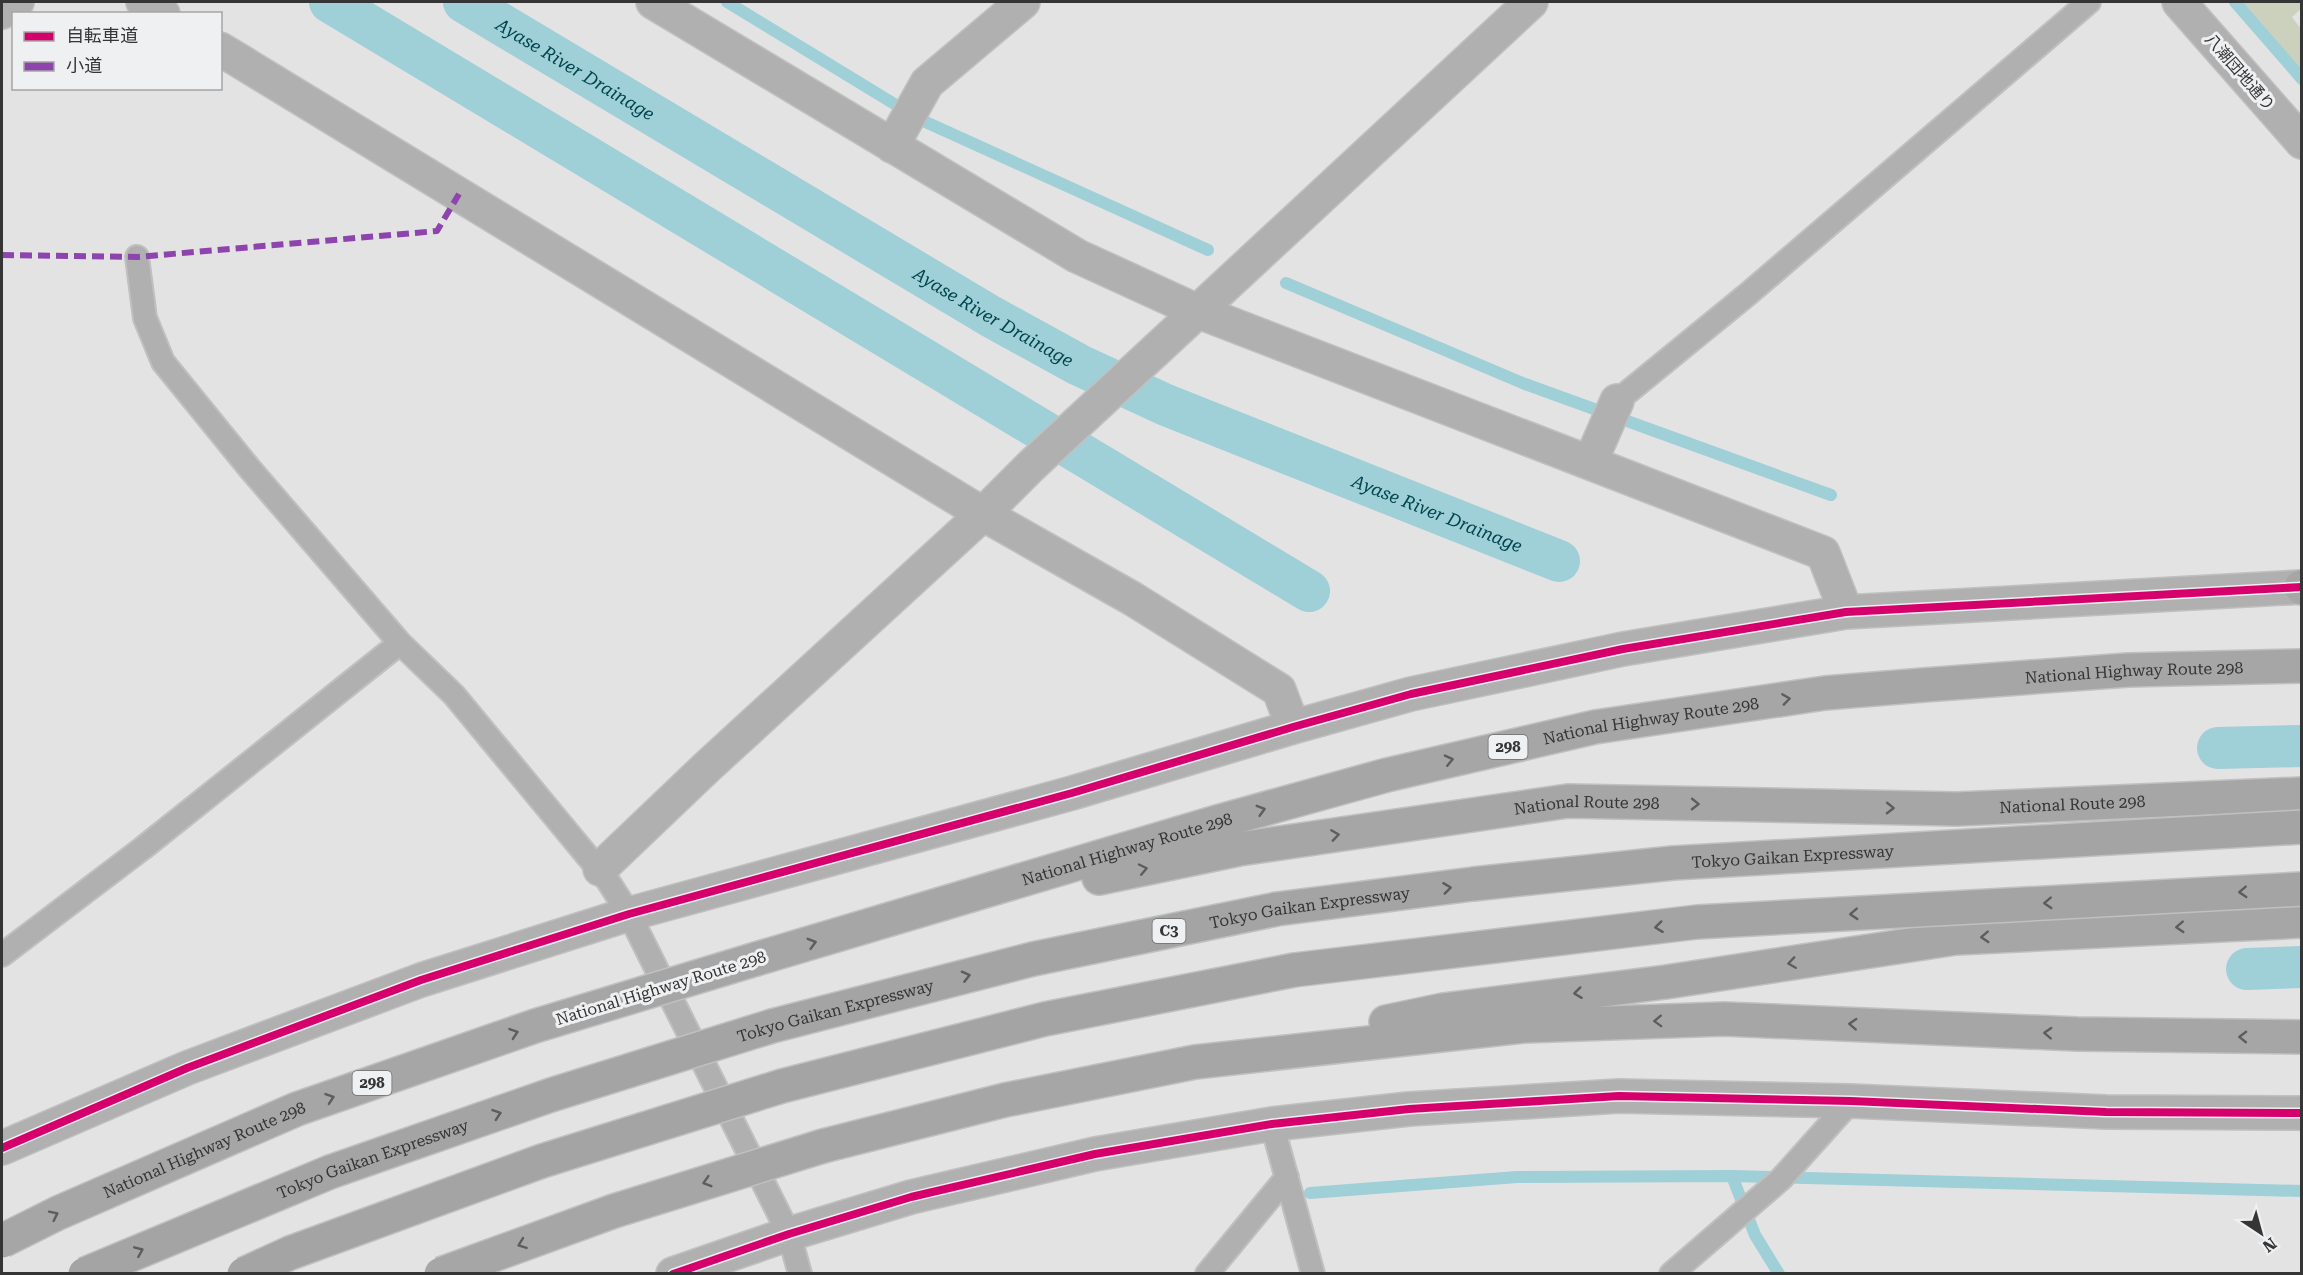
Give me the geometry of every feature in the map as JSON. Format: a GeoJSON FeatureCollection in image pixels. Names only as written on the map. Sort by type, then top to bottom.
{"type":"FeatureCollection","features":[{"type":"Feature","properties":{"kind":"highway","name":"National Highway Route 298"},"geometry":{"type":"LineString","coordinates":[[2,1241],[58,1213],[297,1109],[535,1026],[1217,822],[1387,775],[1595,727],[1836,692],[2128,670],[2292,666]]}},
{"type":"Feature","properties":{"kind":"highway","name":"National Route 298"},"geometry":{"type":"LineString","coordinates":[[880,924],[1239,849],[1568,801],[1957,809],[2301,794]]}},
{"type":"Feature","properties":{"kind":"highway","name":"Tokyo Gaikan Expressway"},"geometry":{"type":"LineString","coordinates":[[85,1274],[330,1172],[551,1095],[772,1026],[1033,959],[1253,914],[1473,884],[1673,862],[2301,827]]}},
{"type":"Feature","properties":{"kind":"highway"},"geometry":{"type":"LineString","coordinates":[[244,1274],[290,1253],[542,1161],[782,1086],[1046,1018],[1283,972],[1697,922],[2301,889]]}},
{"type":"Feature","properties":{"kind":"highway"},"geometry":{"type":"LineString","coordinates":[[441,1274],[614,1211],[823,1146],[1005,1100],[1443,1010],[1666,981],[1956,938],[2301,921]]}},
{"type":"Feature","properties":{"kind":"highway"},"geometry":{"type":"LineString","coordinates":[[1195,1062],[1523,1026],[1724,1018],[2077,1034],[2301,1037]]}},
{"type":"Feature","properties":{"kind":"street"},"geometry":{"type":"LineString","coordinates":[[2,12],[16,2]]}},
{"type":"Feature","properties":{"kind":"street"},"geometry":{"type":"LineString","coordinates":[[143,2],[160,12]]}},
{"type":"Feature","properties":{"kind":"street"},"geometry":{"type":"LineString","coordinates":[[903,124],[927,83],[1023,2]]}},
{"type":"Feature","properties":{"kind":"street"},"geometry":{"type":"LineString","coordinates":[[600,869],[707,767],[983,514],[1021,475],[1154,350],[1531,2]]}},
{"type":"Feature","properties":{"kind":"street","name":"八潮団地通り"},"geometry":{"type":"LineString","coordinates":[[2179,2],[2301,142]]}},
{"type":"Feature","properties":{"kind":"street"},"geometry":{"type":"LineString","coordinates":[[669,6],[903,124],[1077,256],[1197,312],[1822,554],[1846,612]]}},
{"type":"Feature","properties":{"kind":"street"},"geometry":{"type":"LineString","coordinates":[[222,50],[983,514],[1133,599],[1279,690],[1293,727]]}},
{"type":"Feature","properties":{"kind":"street"},"geometry":{"type":"LineString","coordinates":[[1590,463],[1613,411]]}},
{"type":"Feature","properties":{"kind":"street"},"geometry":{"type":"LineString","coordinates":[[2,1148],[187,1068],[421,980],[629,914],[1060,796],[1411,694],[1623,649],[1846,612],[2301,588]]}},
{"type":"Feature","properties":{"kind":"street"},"geometry":{"type":"LineString","coordinates":[[673,1274],[789,1234],[911,1197],[1095,1154],[1272,1124],[1409,1109],[1619,1096],[1851,1101],[2106,1112],[2301,1113]]}},
{"type":"Feature","properties":{"kind":"lane"},"geometry":{"type":"LineString","coordinates":[[1613,411],[2089,2]]}},
{"type":"Feature","properties":{"kind":"lane"},"geometry":{"type":"LineString","coordinates":[[137,257],[145,318],[163,362],[250,469],[400,643],[454,694],[600,869],[629,914],[789,1234],[800,1274]]}},
{"type":"Feature","properties":{"kind":"lane"},"geometry":{"type":"LineString","coordinates":[[2,955],[143,848],[400,643]]}},
{"type":"Feature","properties":{"kind":"lane"},"geometry":{"type":"LineString","coordinates":[[1671,1274],[1781,1179],[1851,1101]]}},
{"type":"Feature","properties":{"kind":"lane"},"geometry":{"type":"LineString","coordinates":[[1272,1124],[1313,1274]]}},
{"type":"Feature","properties":{"kind":"lane"},"geometry":{"type":"LineString","coordinates":[[1208,1274],[1287,1177]]}},
{"type":"Feature","properties":{"kind":"green space"},"geometry":{"type":"Polygon","coordinates":[[[2240,2],[2301,2],[2301,9],[2292,17],[2301,29],[2301,73],[2240,2]]]}},
{"type":"Feature","properties":{"kind":"waterway","name":"Ayase River Drainage"},"geometry":{"type":"LineString","coordinates":[[330,2],[1309,591]]}},
{"type":"Feature","properties":{"kind":"waterway","name":"Ayase River Drainage"},"geometry":{"type":"LineString","coordinates":[[464,2],[990,316],[1079,365],[1166,405],[1559,561]]}},
{"type":"Feature","properties":{"kind":"waterway"},"geometry":{"type":"LineString","coordinates":[[727,2],[919,119],[1208,250]]}},
{"type":"Feature","properties":{"kind":"waterway"},"geometry":{"type":"LineString","coordinates":[[2235,2],[2302,79]]}},
{"type":"Feature","properties":{"kind":"waterway"},"geometry":{"type":"LineString","coordinates":[[1286,283],[1525,384],[1831,495]]}},
{"type":"Feature","properties":{"kind":"waterway","name":"Ayase River Drainage"},"geometry":{"type":"LineString","coordinates":[[2218,748],[2302,746]]}},
{"type":"Feature","properties":{"kind":"waterway","name":"Ayase River Drainage"},"geometry":{"type":"LineString","coordinates":[[2247,969],[2302,967]]}},
{"type":"Feature","properties":{"kind":"waterway"},"geometry":{"type":"LineString","coordinates":[[1732,1176],[1755,1235],[1779,1274]]}},
{"type":"Feature","properties":{"kind":"waterway"},"geometry":{"type":"LineString","coordinates":[[1310,1193],[1517,1177],[1732,1176],[2302,1191]]}},
{"type":"Feature","properties":{"kind":"marked path"},"geometry":{"type":"LineString","coordinates":[[2,255],[137,257],[437,231],[459,194]]}},
{"type":"Feature","properties":{"kind":"cycle path"},"geometry":{"type":"LineString","coordinates":[[2,1148],[187,1068],[421,980],[629,914],[1072,793],[1411,694],[1623,649],[1846,612],[2302,587]]}},
{"type":"Feature","properties":{"kind":"cycle path"},"geometry":{"type":"LineString","coordinates":[[673,1274],[789,1234],[911,1197],[1095,1154],[1272,1124],[1409,1109],[1619,1096],[1851,1101],[2106,1112],[2302,1113]]}}]}
